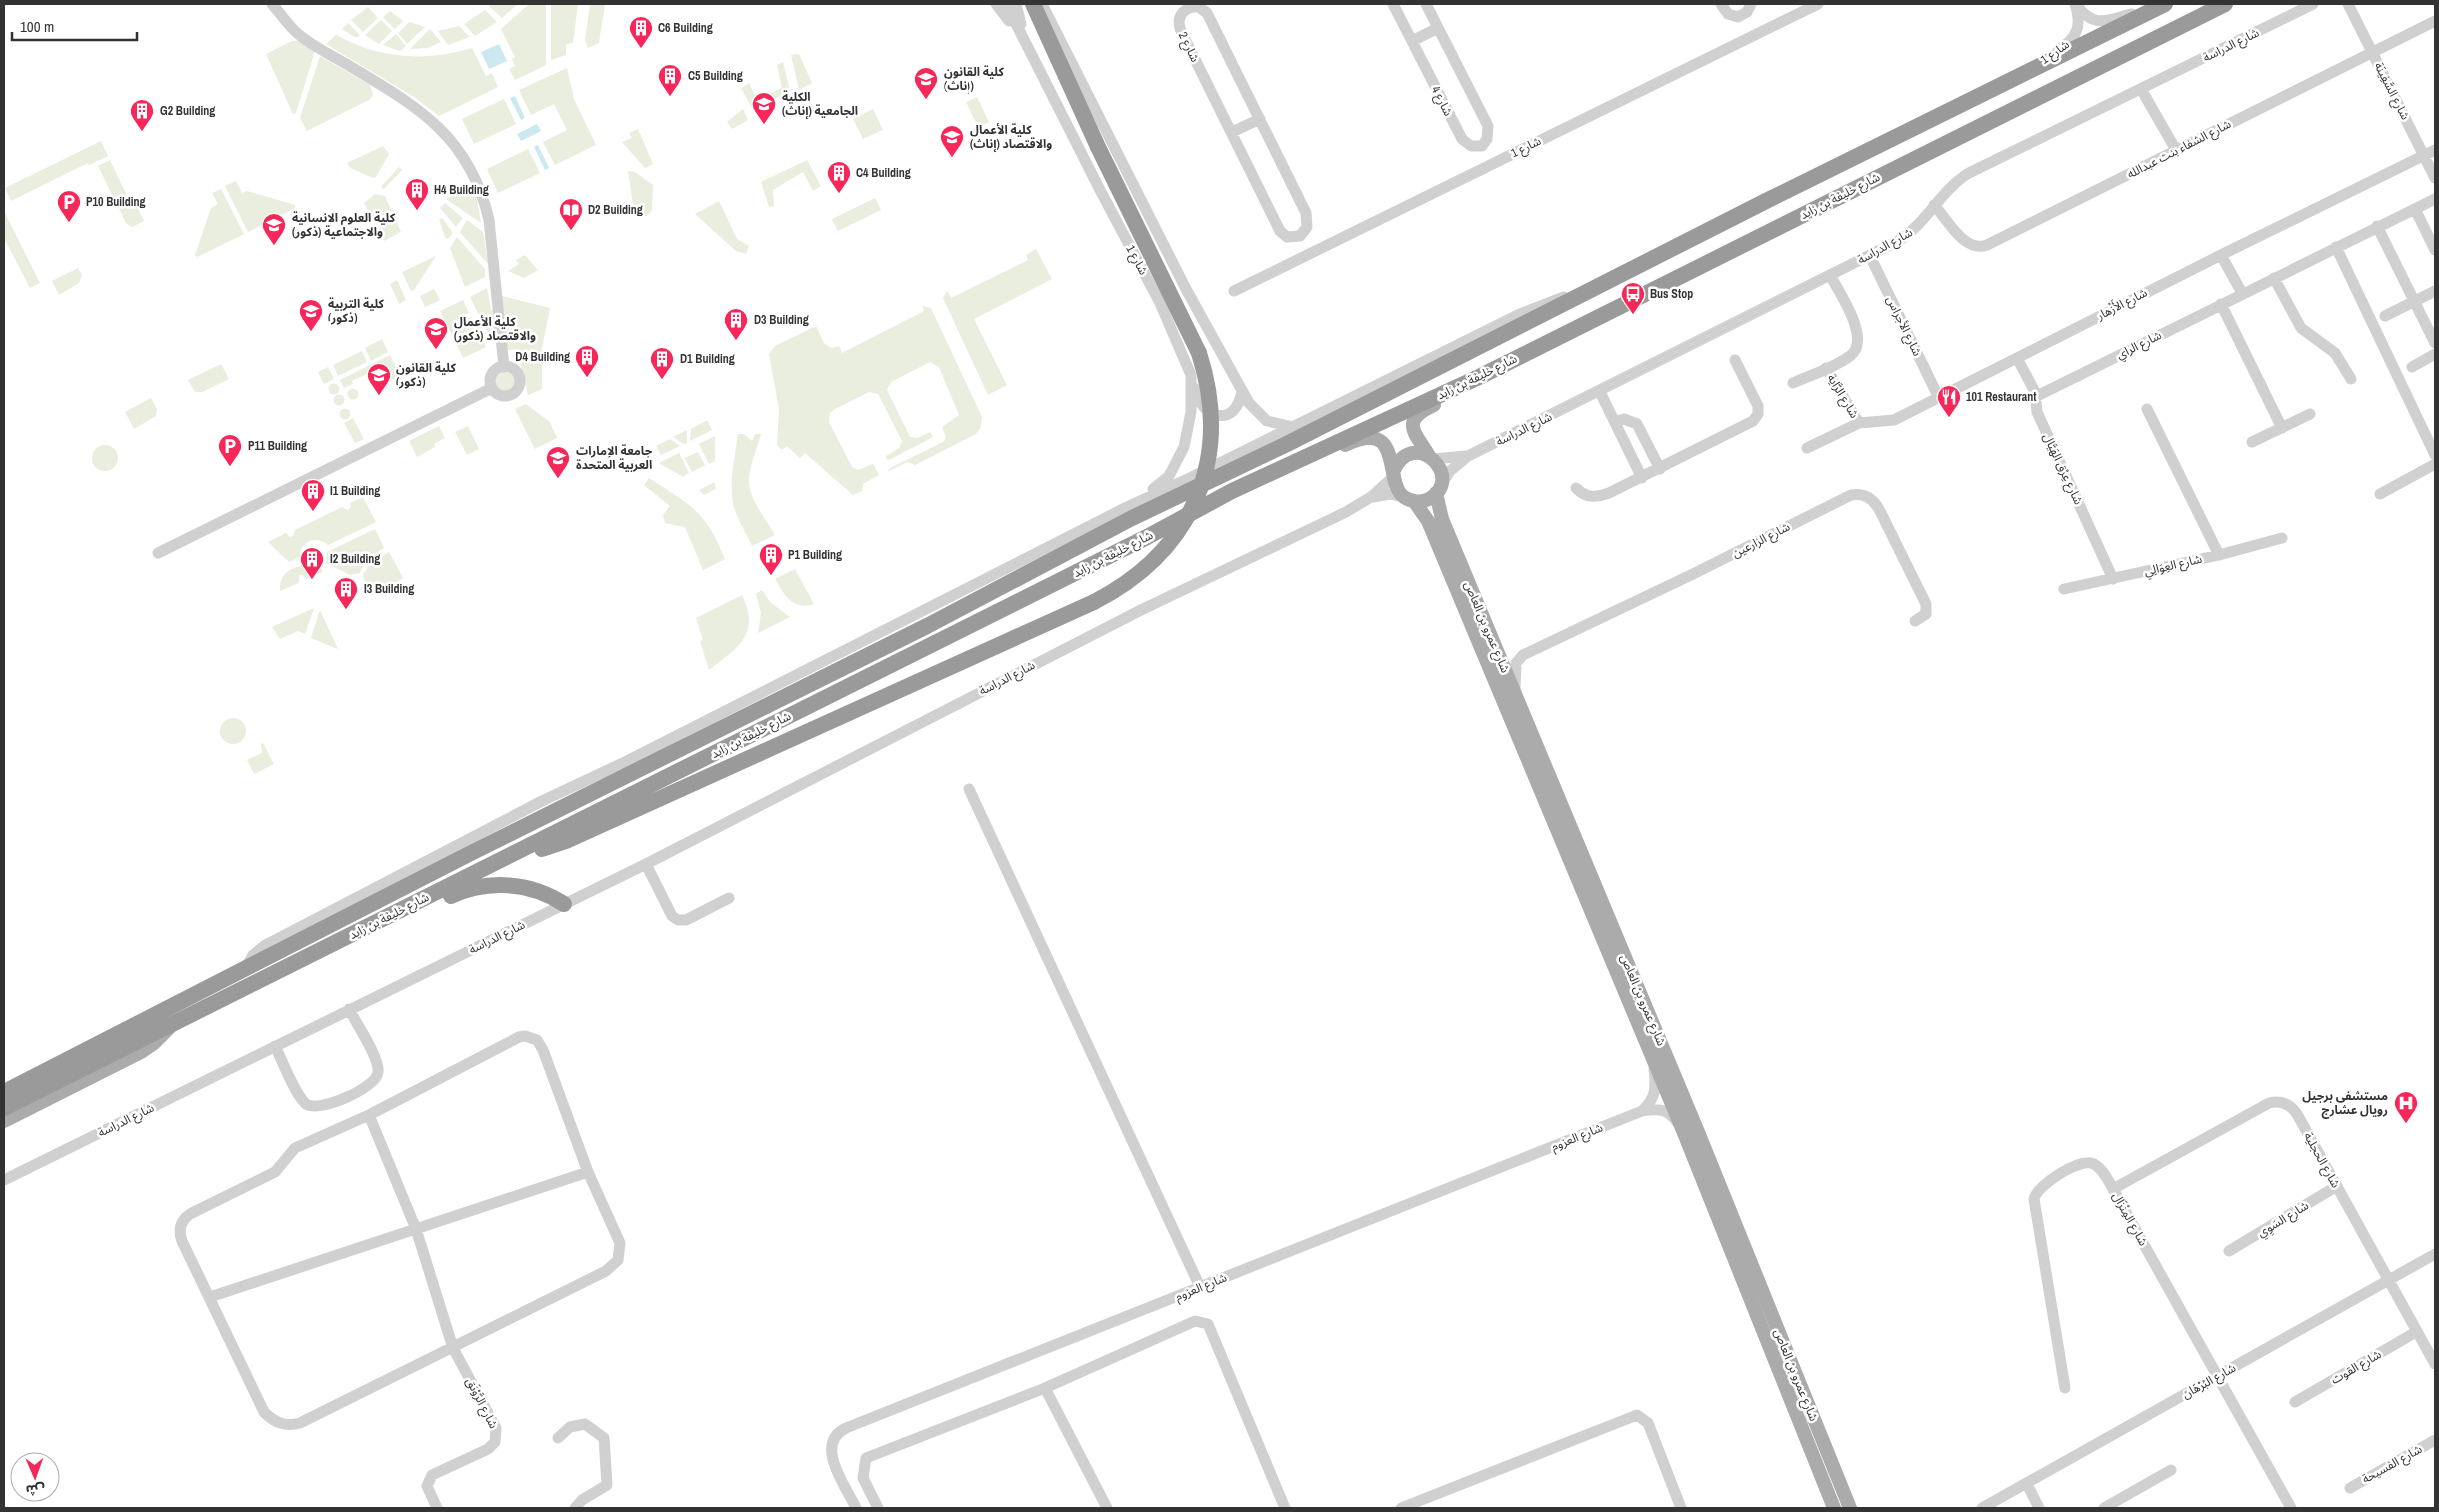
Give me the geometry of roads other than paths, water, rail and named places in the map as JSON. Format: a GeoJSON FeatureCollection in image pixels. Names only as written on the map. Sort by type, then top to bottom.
{"type":"FeatureCollection","features":[{"type":"Feature","properties":{"kind":"highway"},"geometry":{"type":"LineString","coordinates":[[528,848],[546,849],[566,841],[1094,602],[1113,592],[1145,570],[1173,538],[1199,493],[1208,458],[1211,415],[1209,391],[1199,352],[1098,147],[1033,4]]}},
{"type":"Feature","properties":{"kind":"highway","name":"شارع خليفة بن زايد"},"geometry":{"type":"LineString","coordinates":[[7,1088],[927,626],[1132,518],[1586,294],[2165,4]]}},
{"type":"Feature","properties":{"kind":"highway","name":"شارع خليفة بن زايد"},"geometry":{"type":"LineString","coordinates":[[4,1108],[170,1027],[1147,537],[1232,491],[1479,377],[2225,4]]}},
{"type":"Feature","properties":{"kind":"highway"},"geometry":{"type":"LineString","coordinates":[[387,917],[402,919],[461,892],[482,886],[524,887],[553,897],[564,904]]}},
{"type":"Feature","properties":{"kind":"main road"},"geometry":{"type":"LineString","coordinates":[[1296,462],[1313,460],[1348,443],[1369,439],[1384,445],[1390,453],[1397,490],[1408,499],[1426,500],[1439,489],[1441,470],[1414,436],[1413,424],[1416,416],[1426,408],[1466,389],[1479,377]]}},
{"type":"Feature","properties":{"kind":"main road"},"geometry":{"type":"LineString","coordinates":[[1393,473],[1399,460],[1408,454],[1419,453],[1431,457]]}},
{"type":"Feature","properties":{"kind":"main road","name":"شارع عمرو بن العاص"},"geometry":{"type":"LineString","coordinates":[[1439,489],[1442,519],[1690,1114],[1850,1508]]}},
{"type":"Feature","properties":{"kind":"main road","name":"شارع عمرو بن العاص"},"geometry":{"type":"LineString","coordinates":[[1408,499],[1428,521],[1684,1133],[1834,1508]]}},
{"type":"Feature","properties":{"kind":"main road"},"geometry":{"type":"LineString","coordinates":[[4,1121],[141,1052],[154,1043],[170,1027]]}},
{"type":"Feature","properties":{"kind":"street"},"geometry":{"type":"LineString","coordinates":[[272,4],[296,32],[319,48],[398,94],[426,115],[452,141],[465,160],[483,198],[489,220],[504,367]]}},
{"type":"Feature","properties":{"kind":"street"},"geometry":{"type":"LineString","coordinates":[[996,4],[1023,38]]}},
{"type":"Feature","properties":{"kind":"street","name":"شارع 1"},"geometry":{"type":"LineString","coordinates":[[1006,4],[1100,190],[1160,303],[1190,375],[1191,412],[1187,436],[1180,458],[1164,481],[1125,508]]}},
{"type":"Feature","properties":{"kind":"street"},"geometry":{"type":"LineString","coordinates":[[1016,4],[1023,38]]}},
{"type":"Feature","properties":{"kind":"street"},"geometry":{"type":"LineString","coordinates":[[1042,4],[1186,289],[1248,403],[1260,416],[1275,423],[1293,427]]}},
{"type":"Feature","properties":{"kind":"street","name":"شارع 4"},"geometry":{"type":"LineString","coordinates":[[1393,4],[1462,139],[1471,146],[1482,146]]}},
{"type":"Feature","properties":{"kind":"street"},"geometry":{"type":"LineString","coordinates":[[1426,4],[1488,126],[1487,139],[1482,146],[1491,164]]}},
{"type":"Feature","properties":{"kind":"street"},"geometry":{"type":"LineString","coordinates":[[1721,4],[1728,14],[1743,15]]}},
{"type":"Feature","properties":{"kind":"street"},"geometry":{"type":"LineString","coordinates":[[1743,15],[1751,4]]}},
{"type":"Feature","properties":{"kind":"street","name":"شارع 1"},"geometry":{"type":"LineString","coordinates":[[1234,291],[1818,4]]}},
{"type":"Feature","properties":{"kind":"street","name":"شارع 1"},"geometry":{"type":"LineString","coordinates":[[2076,4],[2086,15],[2101,22],[2131,14],[2144,14]]}},
{"type":"Feature","properties":{"kind":"street","name":"شارع 1"},"geometry":{"type":"LineString","coordinates":[[2032,69],[2075,37],[2079,20],[2076,4]]}},
{"type":"Feature","properties":{"kind":"street","name":"شارع الدراسة"},"geometry":{"type":"LineString","coordinates":[[1439,489],[1450,471],[1468,456],[1870,256],[1916,229],[1951,186],[1967,174],[2313,4]]}},
{"type":"Feature","properties":{"kind":"street","name":"شارع السَّفِينَة"},"geometry":{"type":"LineString","coordinates":[[2348,4],[2435,178]]}},
{"type":"Feature","properties":{"kind":"street","name":"شارع 2"},"geometry":{"type":"LineString","coordinates":[[1199,7],[1208,13],[1260,119],[1308,218],[1307,227],[1300,236],[1287,237],[1280,231],[1179,26],[1180,15],[1188,8],[1199,7]]}},
{"type":"Feature","properties":{"kind":"street"},"geometry":{"type":"LineString","coordinates":[[1743,15],[1753,36]]}},
{"type":"Feature","properties":{"kind":"street","name":"شارع الشفاء بنت عبدالله"},"geometry":{"type":"LineString","coordinates":[[1934,205],[1966,243],[1971,246],[1982,247],[2435,22]]}},
{"type":"Feature","properties":{"kind":"street"},"geometry":{"type":"LineString","coordinates":[[1412,41],[1438,28]]}},
{"type":"Feature","properties":{"kind":"street"},"geometry":{"type":"LineString","coordinates":[[2141,89],[2176,150]]}},
{"type":"Feature","properties":{"kind":"street"},"geometry":{"type":"LineString","coordinates":[[1232,132],[1260,119]]}},
{"type":"Feature","properties":{"kind":"street","name":"شارع الأَزْهار"},"geometry":{"type":"LineString","coordinates":[[1807,448],[1860,423],[1894,420],[1938,396],[2435,150]]}},
{"type":"Feature","properties":{"kind":"street","name":"شارع الراي"},"geometry":{"type":"LineString","coordinates":[[2035,396],[2435,199]]}},
{"type":"Feature","properties":{"kind":"street"},"geometry":{"type":"LineString","coordinates":[[2415,209],[2435,250]]}},
{"type":"Feature","properties":{"kind":"street"},"geometry":{"type":"LineString","coordinates":[[2378,226],[2435,343]]}},
{"type":"Feature","properties":{"kind":"street"},"geometry":{"type":"LineString","coordinates":[[1300,236],[1309,254]]}},
{"type":"Feature","properties":{"kind":"street"},"geometry":{"type":"LineString","coordinates":[[2336,247],[2435,455]]}},
{"type":"Feature","properties":{"kind":"street"},"geometry":{"type":"LineString","coordinates":[[2221,255],[2242,293]]}},
{"type":"Feature","properties":{"kind":"street","name":"شارع الأجراس"},"geometry":{"type":"LineString","coordinates":[[1870,256],[1938,396]]}},
{"type":"Feature","properties":{"kind":"street","name":"شارع الرَّاية"},"geometry":{"type":"LineString","coordinates":[[1793,383],[1850,356],[1855,351],[1859,338],[1858,332],[1830,275]]}},
{"type":"Feature","properties":{"kind":"street"},"geometry":{"type":"LineString","coordinates":[[2274,278],[2301,328],[2335,353],[2351,379]]}},
{"type":"Feature","properties":{"kind":"street"},"geometry":{"type":"LineString","coordinates":[[2385,316],[2435,291]]}},
{"type":"Feature","properties":{"kind":"street"},"geometry":{"type":"LineString","coordinates":[[246,967],[253,955],[264,946],[443,853],[1125,508],[1192,477],[1520,314],[1562,298],[1586,294]]}},
{"type":"Feature","properties":{"kind":"street"},"geometry":{"type":"LineString","coordinates":[[2221,304],[2282,428]]}},
{"type":"Feature","properties":{"kind":"street"},"geometry":{"type":"LineString","coordinates":[[2412,367],[2435,354]]}},
{"type":"Feature","properties":{"kind":"street","name":"شارع عِرْق الهَيَّال"},"geometry":{"type":"LineString","coordinates":[[2017,358],[2035,396],[2037,412],[2113,579]]}},
{"type":"Feature","properties":{"kind":"street"},"geometry":{"type":"LineString","coordinates":[[1576,488],[1581,493],[1594,498],[1642,478],[1756,418],[1758,406],[1734,360]]}},
{"type":"Feature","properties":{"kind":"street"},"geometry":{"type":"LineString","coordinates":[[504,367],[512,368],[518,374],[520,381],[518,389],[512,394],[504,396],[497,394],[492,388],[490,380],[493,372],[504,367]]}},
{"type":"Feature","properties":{"kind":"street","name":"شارع الرَّاية"},"geometry":{"type":"LineString","coordinates":[[1826,368],[1860,423]]}},
{"type":"Feature","properties":{"kind":"street"},"geometry":{"type":"LineString","coordinates":[[1190,375],[1197,398],[1209,413],[1215,416],[1234,411],[1238,406],[1242,391]]}},
{"type":"Feature","properties":{"kind":"street"},"geometry":{"type":"LineString","coordinates":[[158,553],[492,388]]}},
{"type":"Feature","properties":{"kind":"street"},"geometry":{"type":"LineString","coordinates":[[1600,392],[1642,478]]}},
{"type":"Feature","properties":{"kind":"street"},"geometry":{"type":"LineString","coordinates":[[2148,409],[2219,555]]}},
{"type":"Feature","properties":{"kind":"street"},"geometry":{"type":"LineString","coordinates":[[2252,442],[2310,414]]}},
{"type":"Feature","properties":{"kind":"street"},"geometry":{"type":"LineString","coordinates":[[1615,422],[1624,419],[1637,424],[1660,469]]}},
{"type":"Feature","properties":{"kind":"street","name":"شارع الدراسة"},"geometry":{"type":"LineString","coordinates":[[1431,457],[1468,456]]}},
{"type":"Feature","properties":{"kind":"street"},"geometry":{"type":"LineString","coordinates":[[2380,494],[2435,464]]}},
{"type":"Feature","properties":{"kind":"street"},"geometry":{"type":"LineString","coordinates":[[1371,497],[1393,473]]}},
{"type":"Feature","properties":{"kind":"street"},"geometry":{"type":"LineString","coordinates":[[1371,497],[1384,494],[1408,499]]}},
{"type":"Feature","properties":{"kind":"street","name":"شارع الزارعين"},"geometry":{"type":"LineString","coordinates":[[1523,655],[1693,574],[1851,495],[1858,494],[1865,495],[1878,506],[1926,604],[1926,614],[1915,621]]}},
{"type":"Feature","properties":{"kind":"street","name":"شارع الدراسة"},"geometry":{"type":"LineString","coordinates":[[4,1180],[646,864],[1141,610],[1312,529],[1371,497]]}},
{"type":"Feature","properties":{"kind":"street","name":"شارع العِوَالِي"},"geometry":{"type":"LineString","coordinates":[[2064,589],[2219,555],[2282,538]]}},
{"type":"Feature","properties":{"kind":"street"},"geometry":{"type":"LineString","coordinates":[[1496,651],[1511,657],[1523,655]]}},
{"type":"Feature","properties":{"kind":"street"},"geometry":{"type":"LineString","coordinates":[[1515,694],[1515,666],[1523,655]]}},
{"type":"Feature","properties":{"kind":"street"},"geometry":{"type":"LineString","coordinates":[[970,789],[1200,1287]]}},
{"type":"Feature","properties":{"kind":"street"},"geometry":{"type":"LineString","coordinates":[[646,864],[672,916],[678,920],[686,920],[729,898]]}},
{"type":"Feature","properties":{"kind":"street"},"geometry":{"type":"LineString","coordinates":[[275,1046],[302,1099],[311,1107],[324,1106],[368,1086],[378,1076],[378,1067],[349,1010]]}},
{"type":"Feature","properties":{"kind":"street"},"geometry":{"type":"LineString","coordinates":[[519,1037],[531,1037],[537,1040],[544,1050],[588,1172],[620,1243],[620,1254],[615,1264],[453,1348],[300,1423],[284,1425],[270,1418],[264,1412],[180,1236],[180,1226],[186,1217],[275,1172],[295,1148],[369,1115],[519,1037]]}},
{"type":"Feature","properties":{"kind":"street"},"geometry":{"type":"LineString","coordinates":[[1642,1111],[1650,1104],[1656,1093],[1654,1064]]}},
{"type":"Feature","properties":{"kind":"street","name":"شارع الحجلية"},"geometry":{"type":"LineString","coordinates":[[2113,1189],[2269,1103],[2287,1104],[2294,1110],[2435,1364]]}},
{"type":"Feature","properties":{"kind":"street","name":"شارع العزوم"},"geometry":{"type":"LineString","coordinates":[[856,1508],[831,1455],[832,1441],[840,1431],[1642,1111],[1656,1109],[1669,1112],[1684,1133]]}},
{"type":"Feature","properties":{"kind":"street","name":"شارع الرَّوْنَق"},"geometry":{"type":"LineString","coordinates":[[369,1115],[416,1229],[453,1348],[495,1423],[497,1437],[488,1449],[432,1475],[428,1486],[437,1508]]}},
{"type":"Feature","properties":{"kind":"street","name":"شارع المِنْزَال"},"geometry":{"type":"LineString","coordinates":[[2065,1388],[2035,1196],[2046,1183],[2084,1162],[2099,1167],[2113,1189],[2292,1508]]}},
{"type":"Feature","properties":{"kind":"street"},"geometry":{"type":"LineString","coordinates":[[210,1297],[588,1172]]}},
{"type":"Feature","properties":{"kind":"street","name":"شارع السَوِي"},"geometry":{"type":"LineString","coordinates":[[2229,1251],[2337,1186]]}},
{"type":"Feature","properties":{"kind":"street","name":"شارع البُرْهَان"},"geometry":{"type":"LineString","coordinates":[[1982,1508],[2435,1254]]}},
{"type":"Feature","properties":{"kind":"street"},"geometry":{"type":"LineString","coordinates":[[878,1508],[863,1478],[866,1458],[1045,1388],[1195,1321],[1208,1324],[1285,1508]]}},
{"type":"Feature","properties":{"kind":"street","name":"شارع القوت"},"geometry":{"type":"LineString","coordinates":[[2295,1402],[2416,1332]]}},
{"type":"Feature","properties":{"kind":"street"},"geometry":{"type":"LineString","coordinates":[[1045,1388],[1107,1508]]}},
{"type":"Feature","properties":{"kind":"street"},"geometry":{"type":"LineString","coordinates":[[1401,1508],[1637,1415],[1648,1423],[1681,1508]]}},
{"type":"Feature","properties":{"kind":"street"},"geometry":{"type":"LineString","coordinates":[[558,1438],[570,1427],[585,1424],[604,1438],[607,1485],[582,1500],[575,1508]]}},
{"type":"Feature","properties":{"kind":"street","name":"شارع الفسيحة"},"geometry":{"type":"LineString","coordinates":[[2350,1488],[2435,1440]]}},
{"type":"Feature","properties":{"kind":"street"},"geometry":{"type":"LineString","coordinates":[[2104,1508],[2171,1470]]}},
{"type":"Feature","properties":{"kind":"street"},"geometry":{"type":"LineString","coordinates":[[2027,1484],[2039,1508]]}},
{"type":"Feature","properties":{"kind":"water"},"geometry":{"type":"Polygon","coordinates":[[[499,44],[507,61],[489,69],[481,52],[499,44]]]}},
{"type":"Feature","properties":{"kind":"water"},"geometry":{"type":"Polygon","coordinates":[[[515,96],[525,118],[521,120],[510,98],[515,96]]]}},
{"type":"Feature","properties":{"kind":"water"},"geometry":{"type":"Polygon","coordinates":[[[537,124],[541,131],[521,141],[517,134],[537,124]]]}},
{"type":"Feature","properties":{"kind":"water"},"geometry":{"type":"Polygon","coordinates":[[[538,145],[549,168],[545,170],[534,147],[538,145]]]}},
{"type":"Feature","properties":{"kind":"place","name":"C6 Building"},"geometry":{"type":"Point","coordinates":[641,49]}},
{"type":"Feature","properties":{"kind":"place","name":"C5 Building"},"geometry":{"type":"Point","coordinates":[670,97]}},
{"type":"Feature","properties":{"kind":"place","name":"كلية القانون (إناث)"},"geometry":{"type":"Point","coordinates":[926,100]}},
{"type":"Feature","properties":{"kind":"place","name":"الكلية الجامعية (إناث)"},"geometry":{"type":"Point","coordinates":[764,125]}},
{"type":"Feature","properties":{"kind":"place","name":"G2 Building"},"geometry":{"type":"Point","coordinates":[142,132]}},
{"type":"Feature","properties":{"kind":"place","name":"كلية الأعمال والاقتصاد (إناث)"},"geometry":{"type":"Point","coordinates":[952,158]}},
{"type":"Feature","properties":{"kind":"place","name":"C4 Building"},"geometry":{"type":"Point","coordinates":[839,194]}},
{"type":"Feature","properties":{"kind":"place","name":"H4 Building"},"geometry":{"type":"Point","coordinates":[417,211]}},
{"type":"Feature","properties":{"kind":"place","name":"P10 Building"},"geometry":{"type":"Point","coordinates":[69,223]}},
{"type":"Feature","properties":{"kind":"place","name":"D2 Building"},"geometry":{"type":"Point","coordinates":[571,231]}},
{"type":"Feature","properties":{"kind":"place","name":"كلية العلوم الإنسانية والاجتماعية (ذكور)"},"geometry":{"type":"Point","coordinates":[274,246]}},
{"type":"Feature","properties":{"kind":"place","name":"Bus Stop"},"geometry":{"type":"Point","coordinates":[1633,315]}},
{"type":"Feature","properties":{"kind":"place","name":"كلية التربية (ذكور)"},"geometry":{"type":"Point","coordinates":[311,332]}},
{"type":"Feature","properties":{"kind":"place","name":"D3 Building"},"geometry":{"type":"Point","coordinates":[736,341]}},
{"type":"Feature","properties":{"kind":"place","name":"كلية الأعمال والاقتصاد (ذكور)"},"geometry":{"type":"Point","coordinates":[436,350]}},
{"type":"Feature","properties":{"kind":"place","name":"D4 Building"},"geometry":{"type":"Point","coordinates":[587,378]}},
{"type":"Feature","properties":{"kind":"place","name":"D1 Building"},"geometry":{"type":"Point","coordinates":[662,380]}},
{"type":"Feature","properties":{"kind":"place","name":"كلية القانون (ذكور)"},"geometry":{"type":"Point","coordinates":[379,396]}},
{"type":"Feature","properties":{"kind":"place","name":"101 Restaurant"},"geometry":{"type":"Point","coordinates":[1949,418]}},
{"type":"Feature","properties":{"kind":"place","name":"P11 Building"},"geometry":{"type":"Point","coordinates":[230,467]}},
{"type":"Feature","properties":{"kind":"place","name":"جامعة الإمارات العربية المتحدة"},"geometry":{"type":"Point","coordinates":[558,479]}},
{"type":"Feature","properties":{"kind":"place","name":"I1 Building"},"geometry":{"type":"Point","coordinates":[313,512]}},
{"type":"Feature","properties":{"kind":"place","name":"P1 Building"},"geometry":{"type":"Point","coordinates":[771,576]}},
{"type":"Feature","properties":{"kind":"place","name":"I2 Building"},"geometry":{"type":"Point","coordinates":[312,580]}},
{"type":"Feature","properties":{"kind":"place","name":"I3 Building"},"geometry":{"type":"Point","coordinates":[346,610]}},
{"type":"Feature","properties":{"kind":"place","name":"مستشفى برجيل رويال عشارج"},"geometry":{"type":"Point","coordinates":[2406,1124]}}]}
